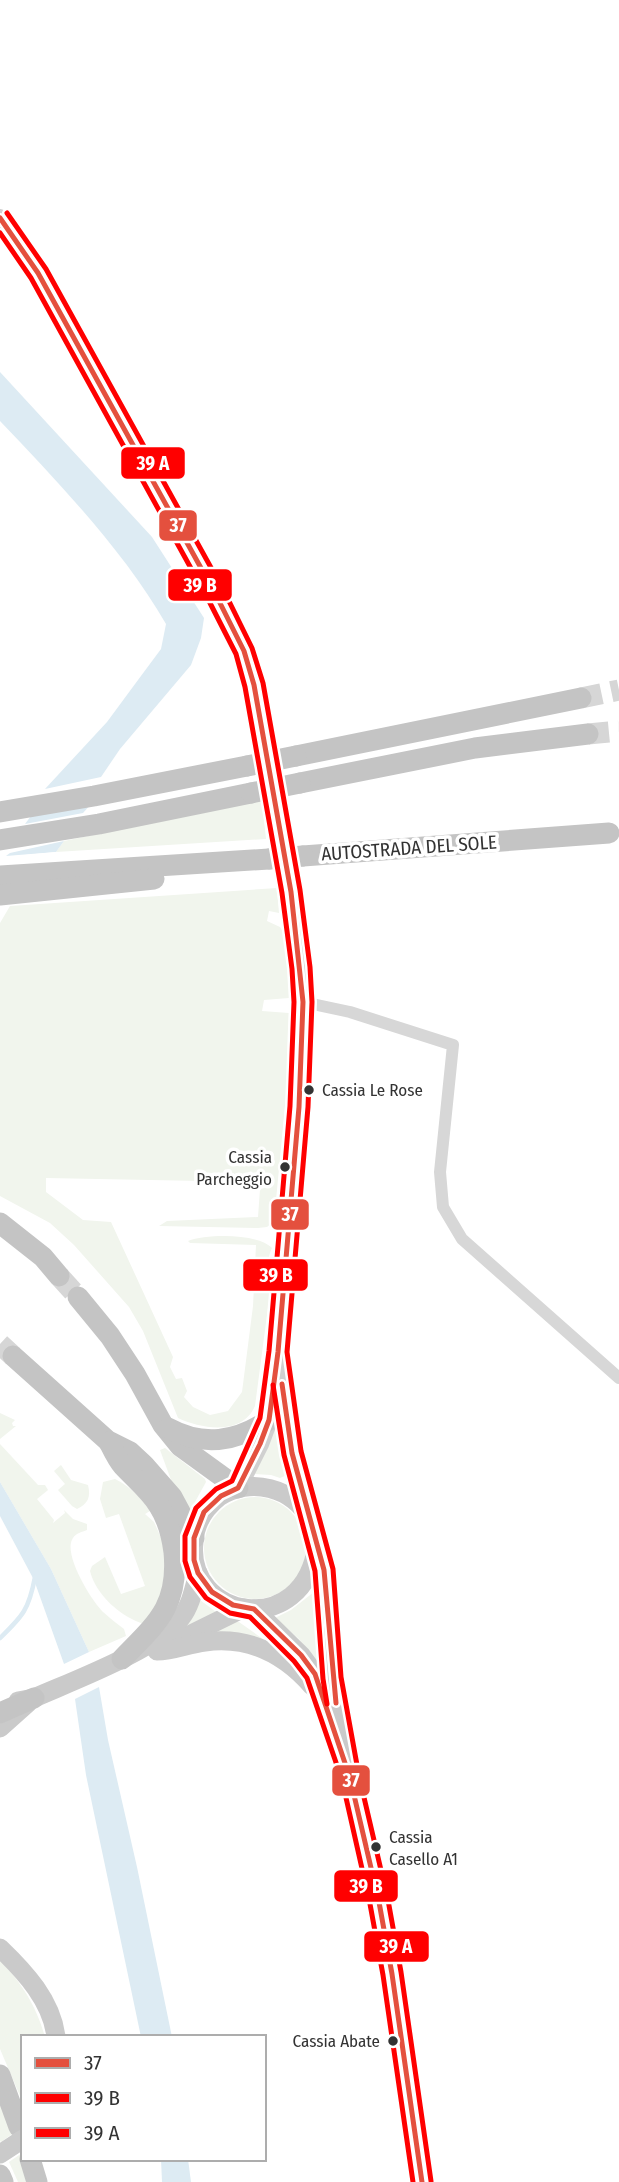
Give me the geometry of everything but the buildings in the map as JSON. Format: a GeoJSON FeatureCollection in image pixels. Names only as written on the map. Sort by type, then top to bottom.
{"type":"FeatureCollection","features":[{"type":"Feature","properties":{"kind":"highway"},"geometry":{"type":"LineString","coordinates":[[9,805],[133,783],[173,772],[239,767],[582,698]]}},
{"type":"Feature","properties":{"kind":"highway"},"geometry":{"type":"LineString","coordinates":[[0,840],[99,824],[475,748],[588,734]]}},
{"type":"Feature","properties":{"kind":"highway","name":"AUTOSTRADA DEL SOLE"},"geometry":{"type":"LineString","coordinates":[[0,876],[609,834]]}},
{"type":"Feature","properties":{"kind":"highway"},"geometry":{"type":"LineString","coordinates":[[0,895],[163,878],[244,860]]}},
{"type":"Feature","properties":{"kind":"highway"},"geometry":{"type":"LineString","coordinates":[[0,1223],[43,1257],[59,1276]]}},
{"type":"Feature","properties":{"kind":"highway"},"geometry":{"type":"LineString","coordinates":[[78,1297],[123,1355],[163,1425],[180,1446],[238,1488]]}},
{"type":"Feature","properties":{"kind":"highway"},"geometry":{"type":"LineString","coordinates":[[13,1356],[108,1441],[130,1452],[151,1472],[172,1497],[194,1538]]}},
{"type":"Feature","properties":{"kind":"highway"},"geometry":{"type":"LineString","coordinates":[[163,1425],[198,1440],[217,1441],[244,1434],[269,1420]]}},
{"type":"Feature","properties":{"kind":"highway"},"geometry":{"type":"LineString","coordinates":[[108,1441],[120,1462],[159,1506],[171,1534],[175,1569],[174,1587],[165,1609],[156,1623],[122,1659]]}},
{"type":"Feature","properties":{"kind":"highway"},"geometry":{"type":"LineString","coordinates":[[0,1713],[34,1698]]}},
{"type":"Feature","properties":{"kind":"highway"},"geometry":{"type":"LineString","coordinates":[[0,2075],[21,2133]]}},
{"type":"Feature","properties":{"kind":"highway"},"geometry":{"type":"LineString","coordinates":[[31,2161],[37,2182]]}},
{"type":"Feature","properties":{"kind":"highway"},"geometry":{"type":"LineString","coordinates":[[0,2175],[3,2182]]}},
{"type":"Feature","properties":{"kind":"main road"},"geometry":{"type":"LineString","coordinates":[[0,218],[38,273],[217,597],[244,651],[254,685],[272,777],[302,968],[299,1107],[278,1352],[269,1420],[238,1488]]}},
{"type":"Feature","properties":{"kind":"main road"},"geometry":{"type":"LineString","coordinates":[[278,1352],[292,1452],[324,1570],[332,1678],[350,1778],[386,1938],[422,2182]]}},
{"type":"Feature","properties":{"kind":"main road"},"geometry":{"type":"LineString","coordinates":[[310,1520],[298,1503],[280,1491],[259,1486],[238,1488],[221,1496],[204,1513],[194,1538],[194,1560],[198,1573],[217,1596],[249,1609],[301,1655],[315,1674],[350,1778]]}},
{"type":"Feature","properties":{"kind":"main road"},"geometry":{"type":"LineString","coordinates":[[122,1659],[157,1651],[249,1609],[274,1606],[292,1597],[305,1583],[314,1565],[317,1545]]}},
{"type":"Feature","properties":{"kind":"main road"},"geometry":{"type":"LineString","coordinates":[[0,1704],[34,1698],[122,1659],[156,1639],[180,1621],[188,1608],[198,1573]]}},
{"type":"Feature","properties":{"kind":"main road"},"geometry":{"type":"LineString","coordinates":[[157,1651],[174,1651],[203,1642],[232,1640],[259,1647],[284,1660],[321,1696]]}},
{"type":"Feature","properties":{"kind":"main road"},"geometry":{"type":"LineString","coordinates":[[0,1728],[34,1698]]}},
{"type":"Feature","properties":{"kind":"main road"},"geometry":{"type":"LineString","coordinates":[[0,1948],[38,1991],[49,2010],[55,2035]]}},
{"type":"Feature","properties":{"kind":"main road"},"geometry":{"type":"LineString","coordinates":[[0,2154],[21,2133]]}},
{"type":"Feature","properties":{"kind":"street"},"geometry":{"type":"LineString","coordinates":[[303,1002],[350,1012],[453,1045],[440,1172],[443,1208],[462,1238],[619,1378]]}},
{"type":"Feature","properties":{"kind":"shaded area"},"geometry":{"type":"Polygon","coordinates":[[[0,372],[152,537],[204,618],[201,638],[191,665],[120,749],[101,777],[45,789],[107,722],[161,649],[166,624],[111,544],[0,421],[0,372]]]}},
{"type":"Feature","properties":{"kind":"shaded area"},"geometry":{"type":"Polygon","coordinates":[[[262,800],[266,839],[56,852],[64,841],[262,800]]]}},
{"type":"Feature","properties":{"kind":"shaded area"},"geometry":{"type":"Polygon","coordinates":[[[91,804],[83,813],[25,824],[31,816],[91,804]]]}},
{"type":"Feature","properties":{"kind":"shaded area"},"geometry":{"type":"Polygon","coordinates":[[[64,841],[56,852],[6,856],[10,853],[64,841]]]}},
{"type":"Feature","properties":{"kind":"shaded area"},"geometry":{"type":"Polygon","coordinates":[[[277,888],[279,913],[269,911],[267,921],[280,927],[288,939],[289,998],[264,1000],[262,1011],[289,1013],[287,1085],[274,1221],[267,1227],[258,1228],[159,1226],[167,1221],[258,1217],[260,1189],[254,1182],[46,1178],[46,1192],[83,1220],[111,1222],[173,1357],[170,1367],[176,1379],[182,1378],[187,1391],[184,1397],[193,1407],[210,1415],[228,1411],[242,1392],[253,1306],[256,1245],[188,1241],[207,1237],[244,1237],[272,1248],[269,1270],[272,1277],[255,1406],[241,1422],[231,1426],[209,1427],[178,1418],[143,1331],[129,1307],[74,1245],[50,1223],[0,1196],[0,923],[10,906],[277,888]]]}},
{"type":"Feature","properties":{"kind":"shaded area"},"geometry":{"type":"Polygon","coordinates":[[[0,1413],[15,1420],[12,1423],[16,1426],[0,1439],[0,1413]]]}},
{"type":"Feature","properties":{"kind":"shaded area"},"geometry":{"type":"Polygon","coordinates":[[[280,1414],[287,1475],[280,1478],[253,1474],[280,1414]]]}},
{"type":"Feature","properties":{"kind":"shaded area"},"geometry":{"type":"Polygon","coordinates":[[[0,1444],[38,1485],[45,1485],[48,1490],[37,1499],[54,1520],[53,1523],[65,1513],[64,1510],[73,1519],[87,1524],[87,1530],[73,1538],[71,1554],[74,1565],[98,1606],[124,1629],[126,1636],[89,1652],[51,1569],[0,1482],[0,1444]]]}},
{"type":"Feature","properties":{"kind":"shaded area"},"geometry":{"type":"Polygon","coordinates":[[[165,1448],[205,1479],[206,1482],[190,1511],[174,1488],[160,1450],[165,1448]]]}},
{"type":"Feature","properties":{"kind":"shaded area"},"geometry":{"type":"Polygon","coordinates":[[[61,1465],[71,1480],[88,1485],[88,1500],[77,1509],[58,1490],[65,1484],[54,1471],[61,1465]]]}},
{"type":"Feature","properties":{"kind":"shaded area"},"geometry":{"type":"Polygon","coordinates":[[[115,1479],[139,1497],[150,1511],[145,1514],[154,1522],[163,1542],[163,1594],[144,1624],[111,1604],[98,1588],[90,1571],[92,1566],[105,1557],[121,1594],[145,1586],[119,1514],[106,1518],[100,1499],[103,1482],[115,1479]]]}},
{"type":"Feature","properties":{"kind":"shaded area"},"geometry":{"type":"Polygon","coordinates":[[[0,1482],[51,1569],[89,1652],[64,1664],[34,1580],[0,1516],[0,1482]]]}},
{"type":"Feature","properties":{"kind":"shaded area"},"geometry":{"type":"Polygon","coordinates":[[[255,1497],[274,1501],[291,1512],[302,1529],[306,1548],[302,1567],[291,1584],[274,1595],[255,1599],[236,1595],[219,1584],[208,1567],[204,1548],[208,1529],[219,1512],[236,1501],[255,1497]]]}},
{"type":"Feature","properties":{"kind":"shaded area"},"geometry":{"type":"Polygon","coordinates":[[[314,1592],[332,1693],[299,1639],[275,1618],[291,1610],[314,1592]]]}},
{"type":"Feature","properties":{"kind":"shaded area"},"geometry":{"type":"Polygon","coordinates":[[[200,1600],[216,1612],[176,1631],[200,1600]]]}},
{"type":"Feature","properties":{"kind":"shaded area"},"geometry":{"type":"Polygon","coordinates":[[[239,1622],[263,1639],[210,1632],[239,1622]]]}},
{"type":"Feature","properties":{"kind":"shaded area"},"geometry":{"type":"Polygon","coordinates":[[[99,1687],[172,2035],[141,2035],[86,1775],[75,1699],[99,1687]]]}},
{"type":"Feature","properties":{"kind":"shaded area"},"geometry":{"type":"Polygon","coordinates":[[[0,1960],[27,1996],[44,2035],[21,2035],[21,2098],[0,2049],[0,1960]]]}},
{"type":"Feature","properties":{"kind":"shaded area"},"geometry":{"type":"Polygon","coordinates":[[[0,2088],[15,2132],[1,2142],[0,2141],[0,2088]]]}},
{"type":"Feature","properties":{"kind":"shaded area"},"geometry":{"type":"Polygon","coordinates":[[[21,2154],[21,2161],[24,2161],[31,2182],[18,2182],[9,2162],[21,2154]]]}},
{"type":"Feature","properties":{"kind":"shaded area"},"geometry":{"type":"Polygon","coordinates":[[[161,2161],[188,2161],[191,2182],[162,2182],[161,2161]]]}},
{"type":"Feature","properties":{"kind":"pier"},"geometry":{"type":"Polygon","coordinates":[[[61,852],[56,856],[6,860],[3,857],[61,852]]]}},
{"type":"Feature","properties":{"kind":"waterway"},"geometry":{"type":"LineString","coordinates":[[0,1638],[24,1611],[35,1577]]}},
{"type":"Feature","properties":{"kind":"tunnel"},"geometry":{"type":"LineString","coordinates":[[581,698],[619,690]]}},
{"type":"Feature","properties":{"kind":"tunnel"},"geometry":{"type":"LineString","coordinates":[[588,734],[619,731]]}},
{"type":"Feature","properties":{"kind":"tunnel"},"geometry":{"type":"LineString","coordinates":[[59,1276],[78,1297]]}},
{"type":"Feature","properties":{"kind":"tunnel"},"geometry":{"type":"LineString","coordinates":[[0,1344],[13,1356]]}},
{"type":"Feature","properties":{"kind":"transit line"},"geometry":{"type":"LineString","coordinates":[[7,213],[46,269],[225,593],[252,648],[263,683],[300,890],[312,1002],[308,1107],[287,1352],[301,1451],[333,1569],[341,1677],[401,1972],[431,2181]]}},
{"type":"Feature","properties":{"kind":"transit line","name":"37"},"geometry":{"type":"LineString","coordinates":[[0,218],[38,273],[217,597],[244,651],[254,685],[291,892],[303,1002],[299,1107],[278,1352],[269,1420],[238,1488],[221,1496],[204,1512],[194,1538],[194,1560],[198,1573],[212,1592],[233,1605],[254,1609],[301,1655],[315,1674],[350,1778],[379,1902],[422,2182]]}},
{"type":"Feature","properties":{"kind":"transit line"},"geometry":{"type":"LineString","coordinates":[[0,233],[31,278],[209,601],[236,654],[245,687],[282,893],[292,969],[294,1002],[290,1106],[269,1351],[260,1418],[232,1481],[216,1489],[196,1508],[185,1536],[185,1561],[190,1577],[206,1598],[230,1613],[250,1617],[294,1661],[307,1678],[342,1780],[370,1904],[413,2182]]}},
{"type":"Feature","properties":{"kind":"transit line","name":"37"},"geometry":{"type":"LineString","coordinates":[[282,1384],[292,1453],[324,1570],[336,1703]]}},
{"type":"Feature","properties":{"kind":"transit line"},"geometry":{"type":"LineString","coordinates":[[273,1385],[284,1455],[315,1571],[327,1704]]}},
{"type":"Feature","properties":{"kind":"place","name":"Cassia Le Rose"},"geometry":{"type":"Point","coordinates":[309,1090]}},
{"type":"Feature","properties":{"kind":"place","name":"Cassia Parcheggio"},"geometry":{"type":"Point","coordinates":[285,1167]}},
{"type":"Feature","properties":{"kind":"place","name":"Cassia Casello A1"},"geometry":{"type":"Point","coordinates":[376,1847]}},
{"type":"Feature","properties":{"kind":"place","name":"Cassia Abate"},"geometry":{"type":"Point","coordinates":[393,2041]}}]}
